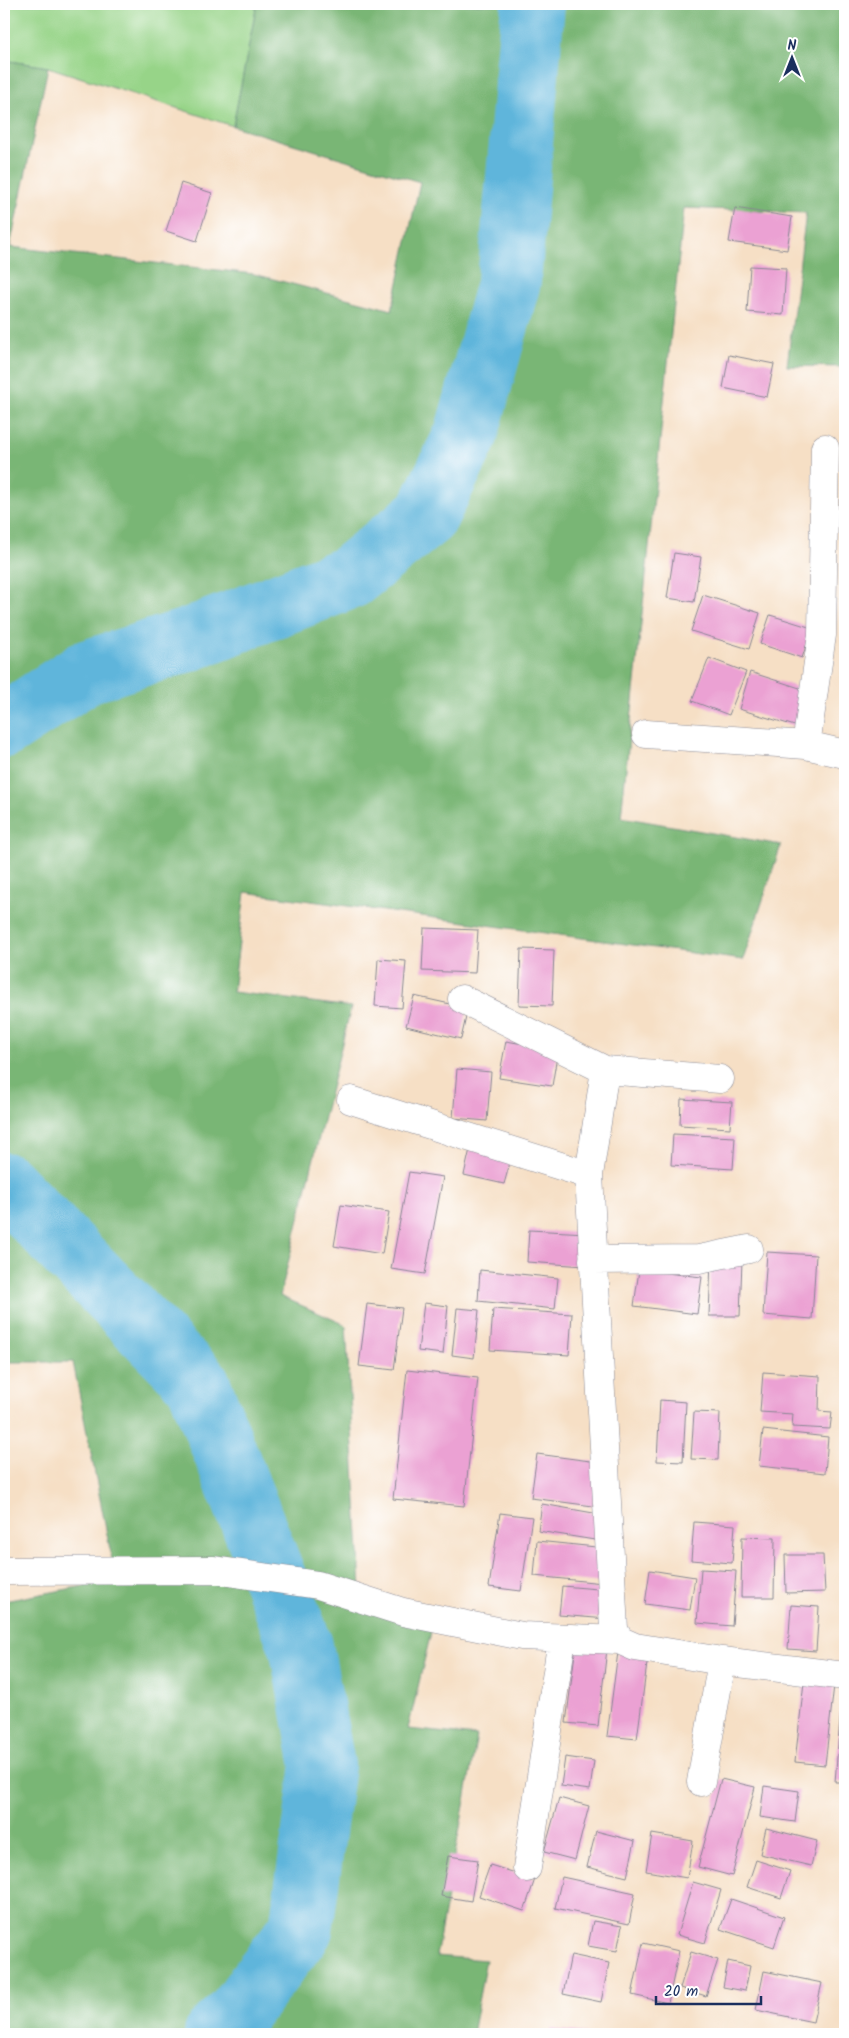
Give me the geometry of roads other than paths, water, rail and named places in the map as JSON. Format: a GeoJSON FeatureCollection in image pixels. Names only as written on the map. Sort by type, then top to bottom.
{"type":"FeatureCollection","features":[{"type":"Feature","properties":{"kind":"street"},"geometry":{"type":"LineString","coordinates":[[806,746],[822,635],[825,448]]}},
{"type":"Feature","properties":{"kind":"street"},"geometry":{"type":"LineString","coordinates":[[646,734],[806,746],[845,754]]}},
{"type":"Feature","properties":{"kind":"street"},"geometry":{"type":"LineString","coordinates":[[462,999],[605,1070],[720,1079]]}},
{"type":"Feature","properties":{"kind":"street"},"geometry":{"type":"LineString","coordinates":[[605,1070],[588,1174],[614,1629],[619,1640]]}},
{"type":"Feature","properties":{"kind":"street"},"geometry":{"type":"LineString","coordinates":[[351,1100],[588,1174]]}},
{"type":"Feature","properties":{"kind":"street"},"geometry":{"type":"LineString","coordinates":[[593,1260],[699,1259],[749,1249]]}},
{"type":"Feature","properties":{"kind":"street"},"geometry":{"type":"LineString","coordinates":[[4,1571],[214,1570],[318,1585],[403,1612],[522,1636],[619,1640],[635,1647],[722,1661],[845,1676]]}},
{"type":"Feature","properties":{"kind":"street"},"geometry":{"type":"LineString","coordinates":[[527,1868],[562,1639]]}},
{"type":"Feature","properties":{"kind":"street"},"geometry":{"type":"LineString","coordinates":[[701,1782],[722,1661]]}},
{"type":"Feature","properties":{"kind":"waterway"},"geometry":{"type":"LineString","coordinates":[[4,726],[86,672],[188,640],[350,577],[427,515],[466,435],[509,281],[533,4]]}},
{"type":"Feature","properties":{"kind":"waterway"},"geometry":{"type":"LineString","coordinates":[[4,1184],[198,1383],[301,1646],[323,1765],[301,1929],[234,2018],[216,2034]]}}]}
